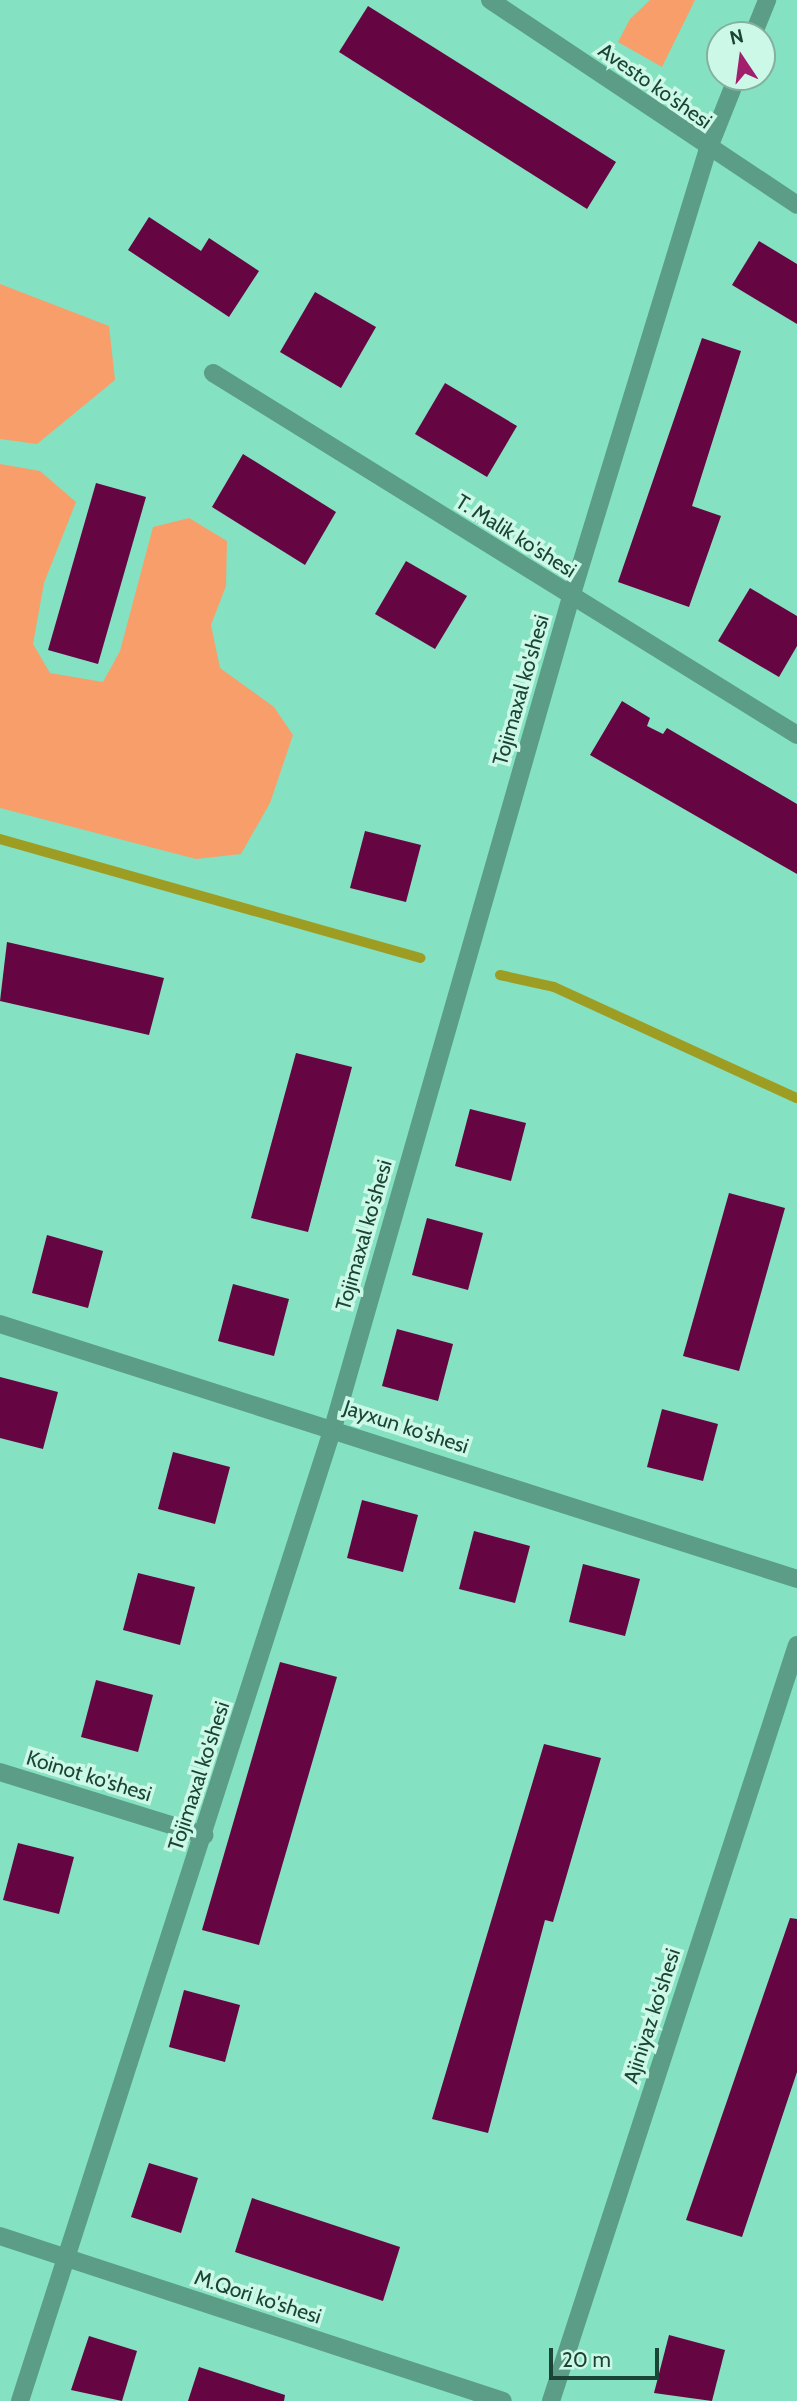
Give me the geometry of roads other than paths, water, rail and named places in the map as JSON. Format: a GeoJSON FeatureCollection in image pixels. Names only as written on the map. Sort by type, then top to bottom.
{"type":"FeatureCollection","features":[{"type":"Feature","properties":{"kind":"street","name":"Avesto ko'shesi"},"geometry":{"type":"LineString","coordinates":[[490,0],[709,150],[797,205]]}},
{"type":"Feature","properties":{"kind":"street"},"geometry":{"type":"LineString","coordinates":[[759,21],[767,0]]}},
{"type":"Feature","properties":{"kind":"street","name":"Tojimaxal ko'shesi"},"geometry":{"type":"LineString","coordinates":[[20,2401],[333,1428],[571,597],[709,150],[732,91]]}},
{"type":"Feature","properties":{"kind":"street","name":"T. Malik ko'shesi"},"geometry":{"type":"LineString","coordinates":[[213,373],[797,735]]}},
{"type":"Feature","properties":{"kind":"street","name":"Jayxun ko'shesi"},"geometry":{"type":"LineString","coordinates":[[0,1324],[333,1428],[797,1579]]}},
{"type":"Feature","properties":{"kind":"street","name":"Ajiniyaz ko'shesi"},"geometry":{"type":"LineString","coordinates":[[551,2401],[797,1645]]}},
{"type":"Feature","properties":{"kind":"street","name":"Koinot ko'shesi"},"geometry":{"type":"LineString","coordinates":[[0,1772],[204,1835]]}},
{"type":"Feature","properties":{"kind":"street","name":"M.Qori ko'shesi"},"geometry":{"type":"LineString","coordinates":[[0,2236],[503,2401]]}},
{"type":"Feature","properties":{"kind":"waterway"},"geometry":{"type":"LineString","coordinates":[[0,839],[421,958]]}},
{"type":"Feature","properties":{"kind":"waterway"},"geometry":{"type":"LineString","coordinates":[[500,975],[554,987],[797,1098]]}}]}
